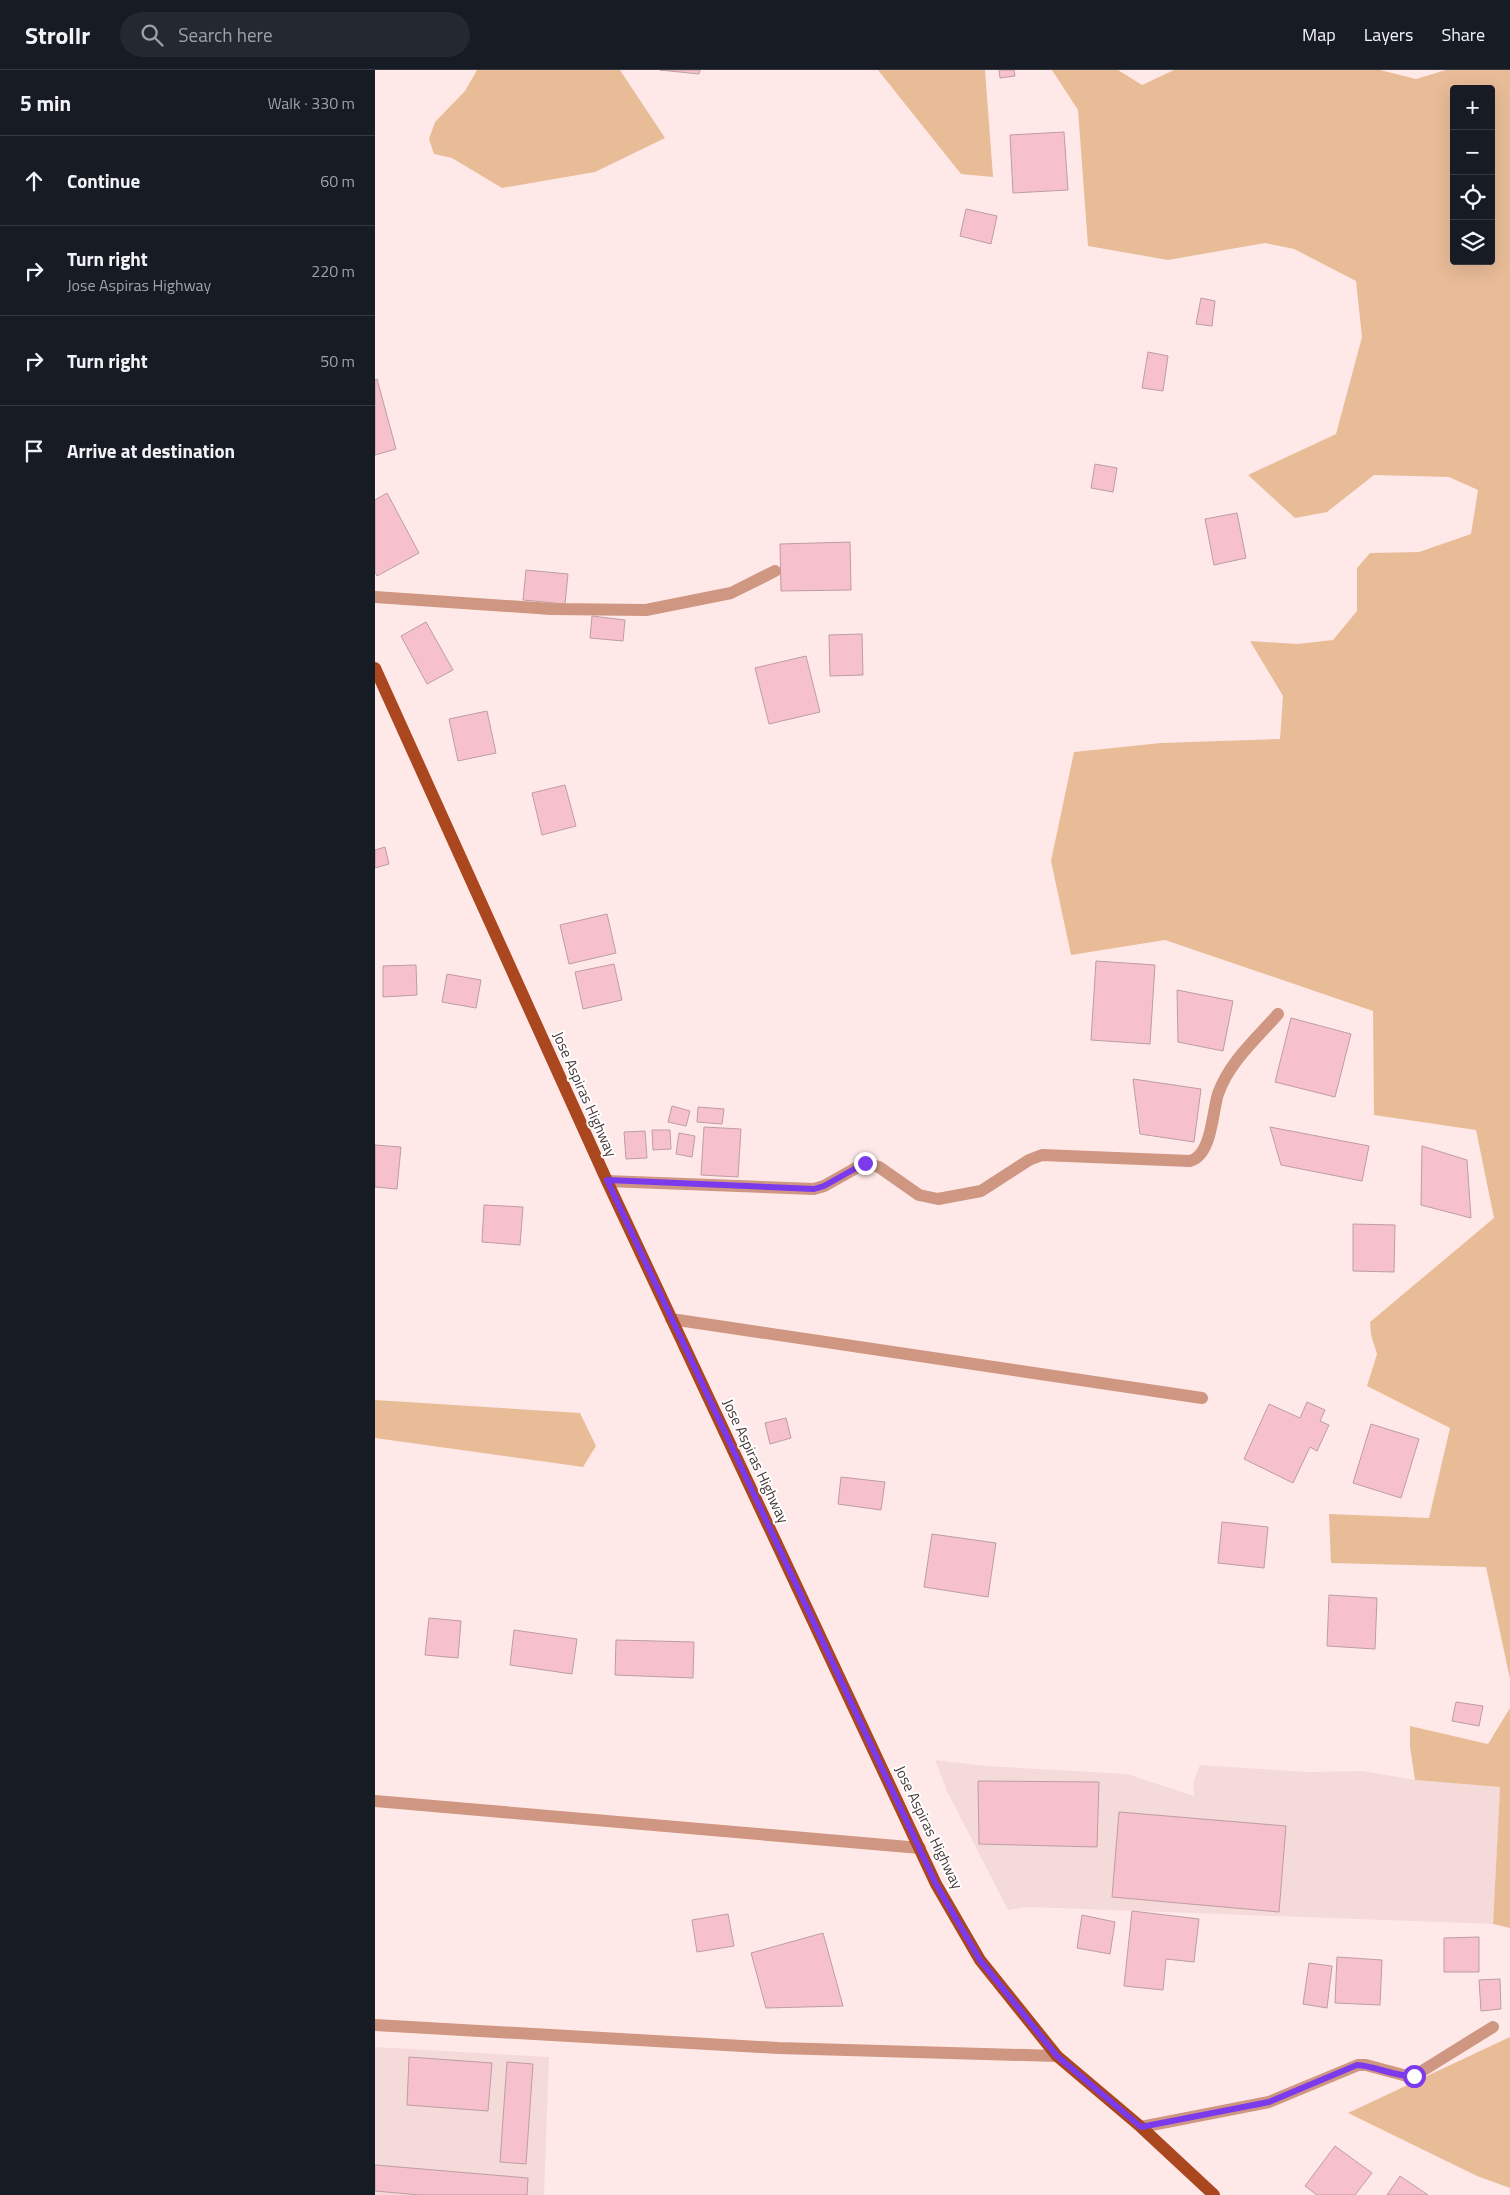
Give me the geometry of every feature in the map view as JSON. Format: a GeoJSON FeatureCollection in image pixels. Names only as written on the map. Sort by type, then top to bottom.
{"type":"FeatureCollection","features":[{"type":"Feature","properties":{"kind":"main road","name":"Jose Aspiras Highway"},"geometry":{"type":"LineString","coordinates":[[375,668],[671,1319],[936,1884],[980,1960],[1057,2056],[1141,2127],[1214,2195]]}},
{"type":"Feature","properties":{"kind":"street"},"geometry":{"type":"LineString","coordinates":[[375,597],[551,609],[646,610],[731,593],[775,571]]}},
{"type":"Feature","properties":{"kind":"street"},"geometry":{"type":"LineString","coordinates":[[607,1180],[814,1189],[824,1186],[865,1163],[879,1166],[919,1195],[938,1199],[981,1191],[1029,1160],[1041,1155],[1190,1161],[1201,1155],[1206,1146],[1218,1096],[1227,1075],[1278,1014]]}},
{"type":"Feature","properties":{"kind":"street"},"geometry":{"type":"LineString","coordinates":[[671,1319],[1202,1398]]}},
{"type":"Feature","properties":{"kind":"street"},"geometry":{"type":"LineString","coordinates":[[375,1801],[920,1848]]}},
{"type":"Feature","properties":{"kind":"street"},"geometry":{"type":"LineString","coordinates":[[375,2025],[778,2048],[1057,2056]]}},
{"type":"Feature","properties":{"kind":"street"},"geometry":{"type":"LineString","coordinates":[[1141,2127],[1269,2102],[1357,2065],[1366,2065],[1407,2076],[1414,2076],[1493,2027]]}},
{"type":"Feature","properties":{"kind":"shaded area"},"geometry":{"type":"Polygon","coordinates":[[[477,70],[620,70],[665,138],[595,172],[502,188],[452,158],[434,154],[429,139],[435,122],[465,91],[477,70]]]}},
{"type":"Feature","properties":{"kind":"shaded area"},"geometry":{"type":"Polygon","coordinates":[[[878,70],[985,70],[993,177],[961,174],[878,70]]]}},
{"type":"Feature","properties":{"kind":"shaded area"},"geometry":{"type":"Polygon","coordinates":[[[1052,70],[1118,70],[1142,85],[1174,70],[1380,70],[1416,79],[1446,70],[1510,70],[1510,1679],[1486,1567],[1331,1563],[1329,1514],[1429,1518],[1450,1428],[1367,1386],[1377,1354],[1371,1335],[1370,1322],[1494,1218],[1476,1130],[1374,1115],[1373,1011],[1165,940],[1071,955],[1051,861],[1074,752],[1161,743],[1280,739],[1283,696],[1250,641],[1297,644],[1333,640],[1357,611],[1357,568],[1370,553],[1419,552],[1471,534],[1478,490],[1449,477],[1374,475],[1327,512],[1295,518],[1248,475],[1336,434],[1362,337],[1356,281],[1294,249],[1265,243],[1168,260],[1088,246],[1078,110],[1052,70]]]}},
{"type":"Feature","properties":{"kind":"shaded area"},"geometry":{"type":"Polygon","coordinates":[[[375,1400],[580,1413],[596,1446],[583,1467],[375,1438],[375,1400]]]}},
{"type":"Feature","properties":{"kind":"shaded area"},"geometry":{"type":"Polygon","coordinates":[[[1510,1708],[1510,1928],[1493,1924],[1500,1787],[1415,1780],[1410,1747],[1410,1726],[1488,1744],[1510,1708]]]}},
{"type":"Feature","properties":{"kind":"shaded area"},"geometry":{"type":"Polygon","coordinates":[[[935,1760],[986,1766],[1127,1774],[1194,1796],[1193,1783],[1200,1765],[1307,1772],[1363,1771],[1415,1780],[1500,1787],[1493,1924],[1029,1907],[1008,1910],[947,1791],[935,1760]]]}},
{"type":"Feature","properties":{"kind":"shaded area"},"geometry":{"type":"Polygon","coordinates":[[[1510,2037],[1510,2188],[1477,2176],[1348,2113],[1510,2037]]]}},
{"type":"Feature","properties":{"kind":"shaded area"},"geometry":{"type":"Polygon","coordinates":[[[375,2047],[549,2057],[544,2195],[375,2195],[375,2047]]]}},
{"type":"Feature","properties":{"kind":"building"},"geometry":{"type":"Polygon","coordinates":[[[660,70],[700,70],[699,74],[660,70]]]}},
{"type":"Feature","properties":{"kind":"building"},"geometry":{"type":"Polygon","coordinates":[[[999,70],[1014,70],[1015,76],[1000,78],[999,70]]]}},
{"type":"Feature","properties":{"kind":"building"},"geometry":{"type":"Polygon","coordinates":[[[1064,132],[1068,190],[1013,193],[1010,135],[1064,132]]]}},
{"type":"Feature","properties":{"kind":"building"},"geometry":{"type":"Polygon","coordinates":[[[966,209],[997,216],[991,244],[960,236],[966,209]]]}},
{"type":"Feature","properties":{"kind":"building"},"geometry":{"type":"Polygon","coordinates":[[[1201,298],[1215,301],[1212,326],[1196,324],[1201,298]]]}},
{"type":"Feature","properties":{"kind":"building"},"geometry":{"type":"Polygon","coordinates":[[[1148,352],[1168,356],[1163,391],[1142,388],[1148,352]]]}},
{"type":"Feature","properties":{"kind":"building"},"geometry":{"type":"Polygon","coordinates":[[[377,379],[396,449],[375,455],[375,380],[377,379]]]}},
{"type":"Feature","properties":{"kind":"building"},"geometry":{"type":"Polygon","coordinates":[[[1095,464],[1117,468],[1113,492],[1091,488],[1095,464]]]}},
{"type":"Feature","properties":{"kind":"building"},"geometry":{"type":"Polygon","coordinates":[[[387,493],[419,553],[377,576],[375,572],[375,500],[387,493]]]}},
{"type":"Feature","properties":{"kind":"building"},"geometry":{"type":"Polygon","coordinates":[[[1237,513],[1246,558],[1214,565],[1205,519],[1237,513]]]}},
{"type":"Feature","properties":{"kind":"building"},"geometry":{"type":"Polygon","coordinates":[[[850,542],[851,590],[781,591],[780,544],[850,542]]]}},
{"type":"Feature","properties":{"kind":"building"},"geometry":{"type":"Polygon","coordinates":[[[526,570],[568,574],[565,604],[523,600],[526,570]]]}},
{"type":"Feature","properties":{"kind":"building"},"geometry":{"type":"Polygon","coordinates":[[[592,616],[625,620],[623,641],[590,638],[592,616]]]}},
{"type":"Feature","properties":{"kind":"building"},"geometry":{"type":"Polygon","coordinates":[[[426,622],[453,670],[427,684],[401,636],[426,622]]]}},
{"type":"Feature","properties":{"kind":"building"},"geometry":{"type":"Polygon","coordinates":[[[862,634],[863,675],[830,676],[829,635],[862,634]]]}},
{"type":"Feature","properties":{"kind":"building"},"geometry":{"type":"Polygon","coordinates":[[[806,656],[820,712],[769,724],[755,668],[806,656]]]}},
{"type":"Feature","properties":{"kind":"building"},"geometry":{"type":"Polygon","coordinates":[[[487,711],[496,753],[458,761],[449,719],[487,711]]]}},
{"type":"Feature","properties":{"kind":"building"},"geometry":{"type":"Polygon","coordinates":[[[565,785],[576,826],[542,835],[532,793],[565,785]]]}},
{"type":"Feature","properties":{"kind":"building"},"geometry":{"type":"Polygon","coordinates":[[[385,847],[389,864],[375,868],[375,850],[385,847]]]}},
{"type":"Feature","properties":{"kind":"building"},"geometry":{"type":"Polygon","coordinates":[[[607,914],[616,953],[569,964],[560,925],[607,914]]]}},
{"type":"Feature","properties":{"kind":"building"},"geometry":{"type":"Polygon","coordinates":[[[1096,961],[1155,965],[1150,1044],[1091,1040],[1096,961]]]}},
{"type":"Feature","properties":{"kind":"building"},"geometry":{"type":"Polygon","coordinates":[[[614,964],[622,1000],[583,1009],[575,972],[614,964]]]}},
{"type":"Feature","properties":{"kind":"building"},"geometry":{"type":"Polygon","coordinates":[[[416,965],[417,995],[383,997],[383,966],[416,965]]]}},
{"type":"Feature","properties":{"kind":"building"},"geometry":{"type":"Polygon","coordinates":[[[447,974],[481,980],[476,1008],[442,1002],[447,974]]]}},
{"type":"Feature","properties":{"kind":"building"},"geometry":{"type":"Polygon","coordinates":[[[1177,990],[1233,1001],[1223,1051],[1178,1042],[1177,990]]]}},
{"type":"Feature","properties":{"kind":"building"},"geometry":{"type":"Polygon","coordinates":[[[1291,1018],[1351,1034],[1335,1097],[1275,1082],[1291,1018]]]}},
{"type":"Feature","properties":{"kind":"building"},"geometry":{"type":"Polygon","coordinates":[[[1133,1079],[1201,1089],[1194,1142],[1140,1134],[1133,1079]]]}},
{"type":"Feature","properties":{"kind":"building"},"geometry":{"type":"Polygon","coordinates":[[[672,1106],[690,1111],[686,1126],[668,1122],[672,1106]]]}},
{"type":"Feature","properties":{"kind":"building"},"geometry":{"type":"Polygon","coordinates":[[[698,1107],[724,1109],[722,1124],[697,1122],[698,1107]]]}},
{"type":"Feature","properties":{"kind":"building"},"geometry":{"type":"Polygon","coordinates":[[[704,1127],[741,1129],[738,1177],[701,1175],[704,1127]]]}},
{"type":"Feature","properties":{"kind":"building"},"geometry":{"type":"Polygon","coordinates":[[[1270,1127],[1369,1146],[1362,1181],[1281,1165],[1270,1127]]]}},
{"type":"Feature","properties":{"kind":"building"},"geometry":{"type":"Polygon","coordinates":[[[652,1130],[670,1130],[671,1149],[653,1150],[652,1130]]]}},
{"type":"Feature","properties":{"kind":"building"},"geometry":{"type":"Polygon","coordinates":[[[645,1131],[647,1158],[626,1159],[624,1132],[645,1131]]]}},
{"type":"Feature","properties":{"kind":"building"},"geometry":{"type":"Polygon","coordinates":[[[679,1133],[695,1136],[692,1157],[676,1154],[679,1133]]]}},
{"type":"Feature","properties":{"kind":"building"},"geometry":{"type":"Polygon","coordinates":[[[375,1145],[401,1147],[397,1189],[375,1187],[375,1145]]]}},
{"type":"Feature","properties":{"kind":"building"},"geometry":{"type":"Polygon","coordinates":[[[1422,1146],[1467,1160],[1471,1218],[1421,1205],[1422,1146]]]}},
{"type":"Feature","properties":{"kind":"building"},"geometry":{"type":"Polygon","coordinates":[[[484,1205],[523,1207],[520,1245],[482,1242],[484,1205]]]}},
{"type":"Feature","properties":{"kind":"building"},"geometry":{"type":"Polygon","coordinates":[[[1353,1224],[1395,1225],[1394,1272],[1353,1271],[1353,1224]]]}},
{"type":"Feature","properties":{"kind":"building"},"geometry":{"type":"Polygon","coordinates":[[[1307,1402],[1325,1410],[1320,1421],[1329,1425],[1317,1451],[1310,1447],[1293,1483],[1244,1459],[1269,1404],[1300,1418],[1307,1402]]]}},
{"type":"Feature","properties":{"kind":"building"},"geometry":{"type":"Polygon","coordinates":[[[786,1418],[791,1438],[770,1444],[765,1423],[786,1418]]]}},
{"type":"Feature","properties":{"kind":"building"},"geometry":{"type":"Polygon","coordinates":[[[1371,1424],[1419,1439],[1401,1498],[1353,1483],[1371,1424]]]}},
{"type":"Feature","properties":{"kind":"building"},"geometry":{"type":"Polygon","coordinates":[[[841,1477],[885,1482],[881,1510],[838,1504],[841,1477]]]}},
{"type":"Feature","properties":{"kind":"building"},"geometry":{"type":"Polygon","coordinates":[[[1222,1522],[1268,1527],[1264,1568],[1218,1563],[1222,1522]]]}},
{"type":"Feature","properties":{"kind":"building"},"geometry":{"type":"Polygon","coordinates":[[[932,1534],[996,1543],[988,1597],[924,1587],[932,1534]]]}},
{"type":"Feature","properties":{"kind":"building"},"geometry":{"type":"Polygon","coordinates":[[[1329,1595],[1377,1598],[1375,1649],[1327,1646],[1329,1595]]]}},
{"type":"Feature","properties":{"kind":"building"},"geometry":{"type":"Polygon","coordinates":[[[429,1618],[461,1621],[458,1658],[425,1655],[429,1618]]]}},
{"type":"Feature","properties":{"kind":"building"},"geometry":{"type":"Polygon","coordinates":[[[514,1630],[577,1639],[572,1674],[510,1665],[514,1630]]]}},
{"type":"Feature","properties":{"kind":"building"},"geometry":{"type":"Polygon","coordinates":[[[616,1640],[694,1642],[693,1678],[615,1675],[616,1640]]]}},
{"type":"Feature","properties":{"kind":"building"},"geometry":{"type":"Polygon","coordinates":[[[1456,1702],[1483,1706],[1479,1726],[1452,1721],[1456,1702]]]}},
{"type":"Feature","properties":{"kind":"building"},"geometry":{"type":"Polygon","coordinates":[[[978,1781],[1099,1782],[1097,1847],[979,1844],[978,1781]]]}},
{"type":"Feature","properties":{"kind":"building"},"geometry":{"type":"Polygon","coordinates":[[[1119,1812],[1286,1826],[1279,1912],[1112,1897],[1119,1812]]]}},
{"type":"Feature","properties":{"kind":"building"},"geometry":{"type":"Polygon","coordinates":[[[1132,1911],[1199,1919],[1194,1962],[1166,1959],[1163,1990],[1124,1986],[1132,1911]]]}},
{"type":"Feature","properties":{"kind":"building"},"geometry":{"type":"Polygon","coordinates":[[[728,1914],[734,1946],[697,1952],[692,1920],[728,1914]]]}},
{"type":"Feature","properties":{"kind":"building"},"geometry":{"type":"Polygon","coordinates":[[[1082,1915],[1115,1922],[1110,1954],[1077,1948],[1082,1915]]]}},
{"type":"Feature","properties":{"kind":"building"},"geometry":{"type":"Polygon","coordinates":[[[823,1933],[843,2006],[766,2008],[751,1953],[823,1933]]]}},
{"type":"Feature","properties":{"kind":"building"},"geometry":{"type":"Polygon","coordinates":[[[1479,1937],[1479,1972],[1444,1972],[1444,1938],[1479,1937]]]}},
{"type":"Feature","properties":{"kind":"building"},"geometry":{"type":"Polygon","coordinates":[[[1337,1957],[1382,1960],[1380,2005],[1335,2003],[1337,1957]]]}},
{"type":"Feature","properties":{"kind":"building"},"geometry":{"type":"Polygon","coordinates":[[[1309,1963],[1332,1966],[1327,2008],[1303,2004],[1309,1963]]]}},
{"type":"Feature","properties":{"kind":"building"},"geometry":{"type":"Polygon","coordinates":[[[1500,1979],[1501,2009],[1481,2011],[1479,1980],[1500,1979]]]}},
{"type":"Feature","properties":{"kind":"building"},"geometry":{"type":"Polygon","coordinates":[[[409,2057],[492,2063],[488,2111],[407,2105],[409,2057]]]}},
{"type":"Feature","properties":{"kind":"building"},"geometry":{"type":"Polygon","coordinates":[[[507,2062],[533,2064],[526,2164],[500,2162],[507,2062]]]}},
{"type":"Feature","properties":{"kind":"building"},"geometry":{"type":"Polygon","coordinates":[[[1335,2146],[1372,2173],[1355,2195],[1317,2195],[1305,2186],[1335,2146]]]}},
{"type":"Feature","properties":{"kind":"building"},"geometry":{"type":"Polygon","coordinates":[[[375,2165],[528,2178],[527,2195],[420,2195],[375,2191],[375,2165]]]}},
{"type":"Feature","properties":{"kind":"building"},"geometry":{"type":"Polygon","coordinates":[[[1400,2176],[1428,2195],[1387,2195],[1400,2176]]]}},
{"type":"Feature","properties":{"kind":"route"},"geometry":{"type":"LineString","coordinates":[[865,1163],[830,1183],[814,1189],[607,1180],[936,1884],[980,1960],[1057,2056],[1141,2127],[1269,2102],[1357,2065],[1366,2065],[1407,2076],[1414,2076]]}}]}
